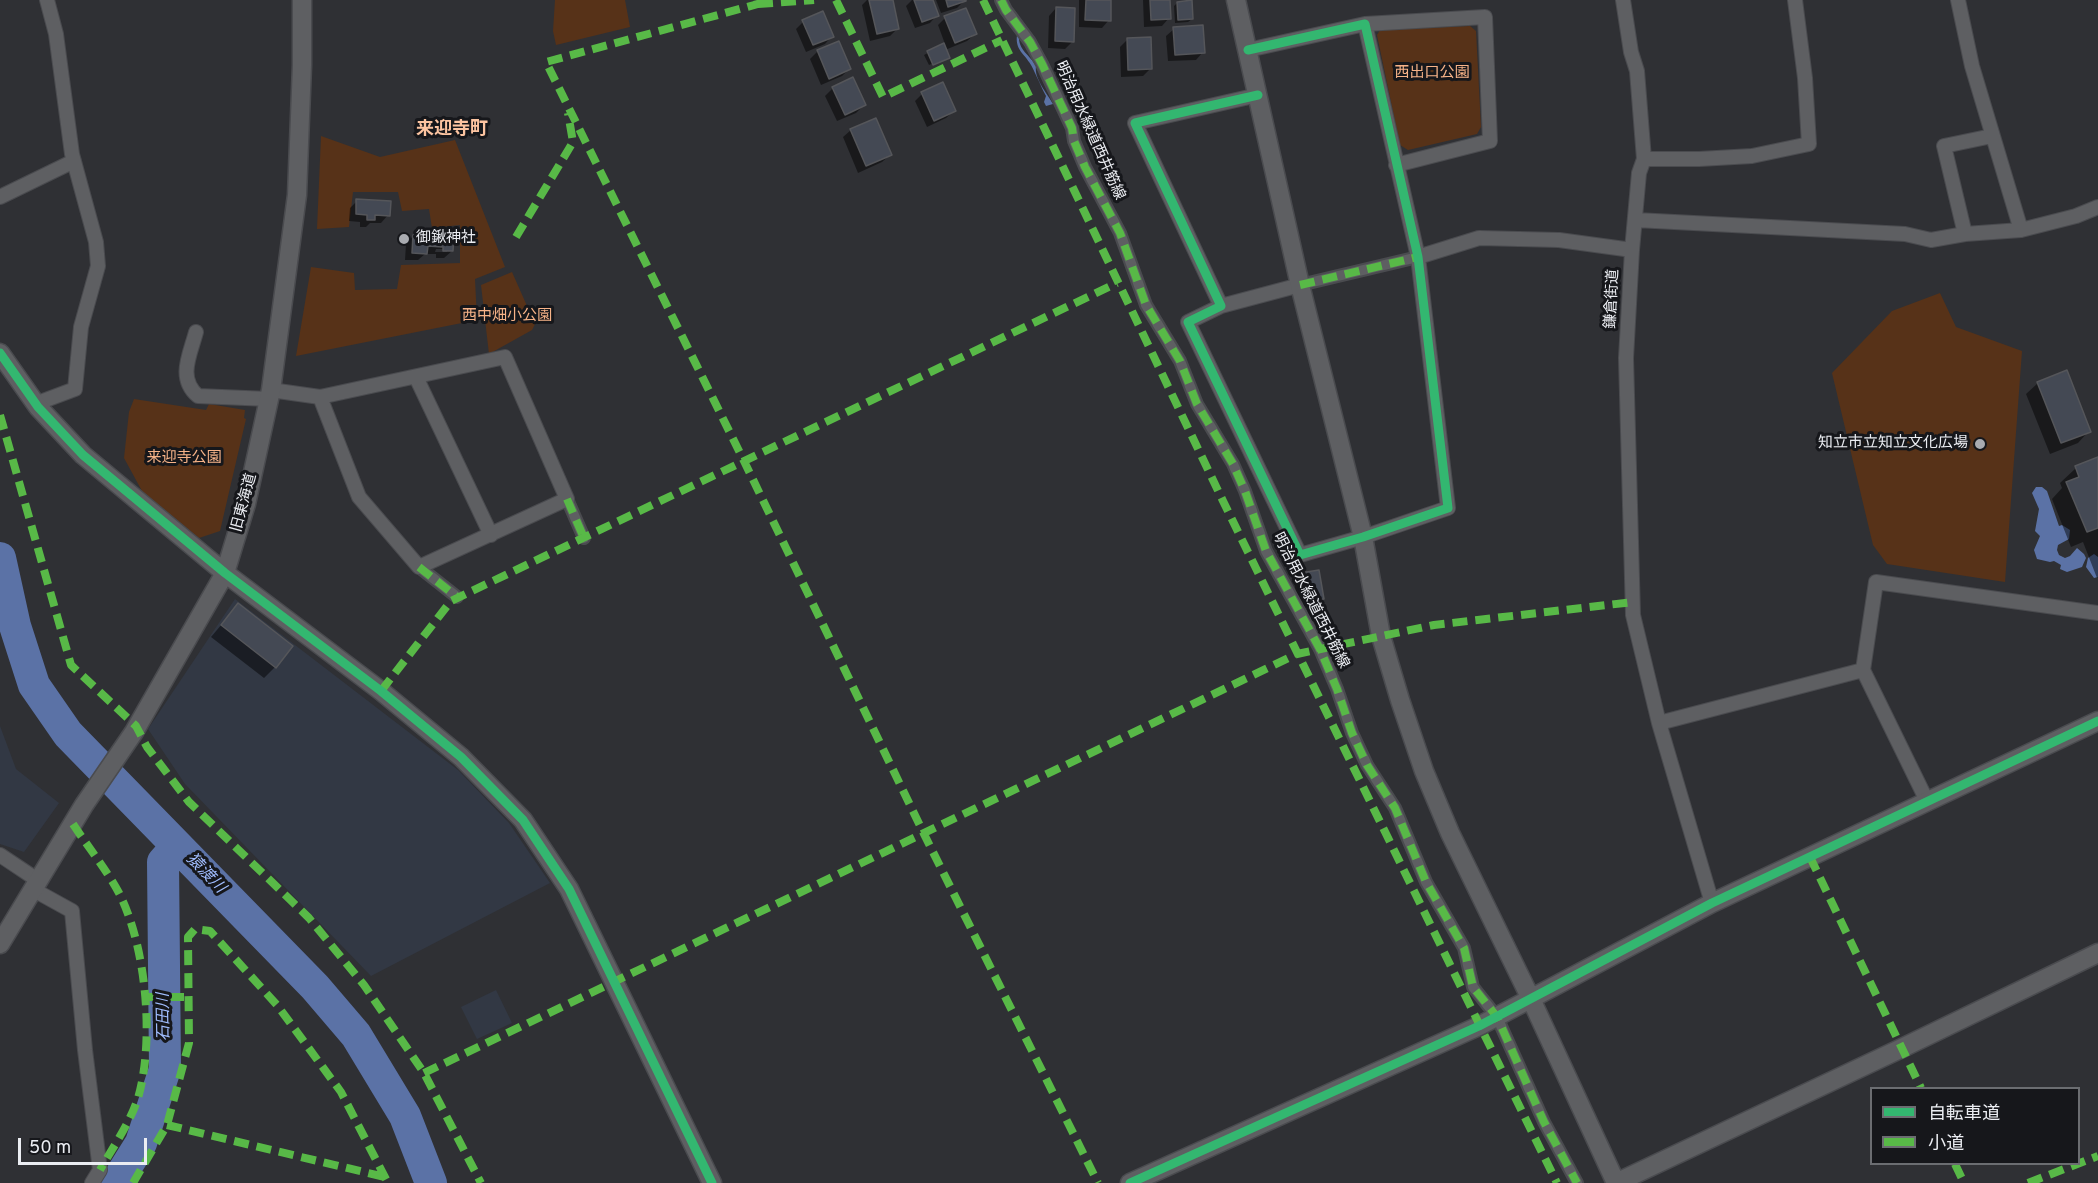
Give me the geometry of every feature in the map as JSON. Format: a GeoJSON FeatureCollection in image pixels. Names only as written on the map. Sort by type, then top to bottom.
{"type":"FeatureCollection","features":[{"type":"Feature","properties":{"kind":"street"},"geometry":{"type":"LineString","coordinates":[[35,404],[75,389],[81,327],[98,266],[96,242],[74,161],[56,34],[47,0]]}},
{"type":"Feature","properties":{"kind":"street","name":"旧東海道"},"geometry":{"type":"LineString","coordinates":[[0,944],[84,806],[134,732],[225,573],[246,504],[270,395],[297,195],[302,0]]}},
{"type":"Feature","properties":{"kind":"street","name":"明治用水緑道西井筋線"},"geometry":{"type":"LineString","coordinates":[[1001,0],[1005,10],[1030,42],[1042,64],[1072,128],[1074,141],[1085,167],[1120,233],[1146,305],[1180,361],[1197,404],[1233,464],[1266,551],[1320,649],[1352,733],[1367,765],[1395,808],[1426,882],[1464,948],[1473,987],[1497,1017],[1544,1122],[1577,1183]]}},
{"type":"Feature","properties":{"kind":"street"},"geometry":{"type":"LineString","coordinates":[[1236,0],[1300,285],[1363,537],[1381,636],[1424,771],[1450,832],[1532,999],[1616,1183],[2098,953]]}},
{"type":"Feature","properties":{"kind":"street","name":"鎌倉街道"},"geometry":{"type":"LineString","coordinates":[[1623,0],[1630,52],[1637,71],[1644,159],[1639,173],[1632,250],[1626,358],[1633,615],[1659,723],[1712,903]]}},
{"type":"Feature","properties":{"kind":"street"},"geometry":{"type":"LineString","coordinates":[[1644,159],[1752,156],[1809,144],[1805,78],[1794,0]]}},
{"type":"Feature","properties":{"kind":"street"},"geometry":{"type":"LineString","coordinates":[[1958,0],[1972,66],[2021,230]]}},
{"type":"Feature","properties":{"kind":"street"},"geometry":{"type":"LineString","coordinates":[[1248,50],[1365,24],[1485,17],[1490,141],[1396,165]]}},
{"type":"Feature","properties":{"kind":"street"},"geometry":{"type":"LineString","coordinates":[[1365,24],[1418,257],[1449,508],[1300,555],[1188,322],[1221,306],[1418,257],[1479,238],[1559,240],[1632,250]]}},
{"type":"Feature","properties":{"kind":"street"},"geometry":{"type":"LineString","coordinates":[[1221,306],[1135,123],[1258,95]]}},
{"type":"Feature","properties":{"kind":"street"},"geometry":{"type":"LineString","coordinates":[[1965,234],[1944,146],[1992,136]]}},
{"type":"Feature","properties":{"kind":"street"},"geometry":{"type":"LineString","coordinates":[[0,197],[74,161]]}},
{"type":"Feature","properties":{"kind":"street"},"geometry":{"type":"LineString","coordinates":[[1635,220],[1905,234],[1931,240],[1965,234],[2021,230],[2076,216],[2098,207]]}},
{"type":"Feature","properties":{"kind":"street"},"geometry":{"type":"LineString","coordinates":[[196,332],[185,376],[191,390],[198,396],[320,397],[505,357],[584,538]]}},
{"type":"Feature","properties":{"kind":"street"},"geometry":{"type":"LineString","coordinates":[[0,353],[35,404],[83,455],[225,573],[399,705],[461,757],[523,820],[569,889],[712,1183]]}},
{"type":"Feature","properties":{"kind":"street"},"geometry":{"type":"LineString","coordinates":[[416,377],[491,535]]}},
{"type":"Feature","properties":{"kind":"street"},"geometry":{"type":"LineString","coordinates":[[320,397],[359,497],[419,567],[457,597]]}},
{"type":"Feature","properties":{"kind":"street"},"geometry":{"type":"LineString","coordinates":[[419,567],[567,499]]}},
{"type":"Feature","properties":{"kind":"street"},"geometry":{"type":"LineString","coordinates":[[1927,801],[1863,670],[1876,582],[2098,613]]}},
{"type":"Feature","properties":{"kind":"street"},"geometry":{"type":"LineString","coordinates":[[1659,723],[1863,670]]}},
{"type":"Feature","properties":{"kind":"street"},"geometry":{"type":"LineString","coordinates":[[1130,1183],[1497,1017],[1712,903],[2098,721]]}},
{"type":"Feature","properties":{"kind":"street"},"geometry":{"type":"LineString","coordinates":[[0,855],[72,911],[85,1050],[100,1170],[92,1183]]}},
{"type":"Feature","properties":{"kind":"shaded area"},"geometry":{"type":"Polygon","coordinates":[[[235,599],[458,770],[509,823],[550,883],[371,976],[185,784],[148,729],[235,599]]]}},
{"type":"Feature","properties":{"kind":"shaded area"},"geometry":{"type":"Polygon","coordinates":[[[0,726],[16,769],[59,803],[24,852],[0,844],[0,726]]]}},
{"type":"Feature","properties":{"kind":"shaded area"},"geometry":{"type":"Polygon","coordinates":[[[496,990],[512,1023],[477,1039],[461,1007],[496,990]]]}},
{"type":"Feature","properties":{"kind":"green space"},"geometry":{"type":"Polygon","coordinates":[[[555,0],[625,0],[630,27],[556,45],[553,31],[555,0]]]}},
{"type":"Feature","properties":{"kind":"green space","name":"西出口公園"},"geometry":{"type":"Polygon","coordinates":[[[1470,26],[1476,31],[1481,127],[1477,134],[1408,150],[1400,145],[1377,35],[1380,30],[1470,26]]]}},
{"type":"Feature","properties":{"kind":"green space","name":"御鍬神社"},"geometry":{"type":"Polygon","coordinates":[[[321,136],[380,157],[455,140],[505,267],[475,279],[477,320],[296,356],[311,267],[354,273],[355,290],[397,289],[401,265],[460,263],[460,225],[432,228],[429,209],[402,211],[398,192],[353,192],[349,227],[317,229],[321,136]]]}},
{"type":"Feature","properties":{"kind":"green space","name":"西中畑小公園"},"geometry":{"type":"Polygon","coordinates":[[[512,272],[535,324],[532,330],[489,354],[481,285],[512,272]]]}},
{"type":"Feature","properties":{"kind":"green space"},"geometry":{"type":"Polygon","coordinates":[[[1940,293],[1956,327],[2022,351],[2005,582],[1887,564],[1873,545],[1832,373],[1892,311],[1940,293]]]}},
{"type":"Feature","properties":{"kind":"green space","name":"来迎寺公園"},"geometry":{"type":"Polygon","coordinates":[[[134,399],[206,410],[209,404],[245,410],[244,418],[246,419],[220,531],[199,538],[142,491],[124,458],[129,412],[134,399]]]}},
{"type":"Feature","properties":{"kind":"water"},"geometry":{"type":"Polygon","coordinates":[[[1017,35],[1022,49],[1036,66],[1039,81],[1053,104],[1046,106],[1044,102],[1046,96],[1031,65],[1019,48],[1017,35]]]}},
{"type":"Feature","properties":{"kind":"water"},"geometry":{"type":"Polygon","coordinates":[[[2036,487],[2042,487],[2047,491],[2059,526],[2062,525],[2070,530],[2069,539],[2058,545],[2059,555],[2065,558],[2077,548],[2086,558],[2082,567],[2067,572],[2060,569],[2061,565],[2054,561],[2037,559],[2034,550],[2040,536],[2035,531],[2039,509],[2032,493],[2036,487]]]}},
{"type":"Feature","properties":{"kind":"water"},"geometry":{"type":"Polygon","coordinates":[[[2094,554],[2098,557],[2098,577],[2094,578],[2086,567],[2088,558],[2094,554]]]}},
{"type":"Feature","properties":{"kind":"building"},"geometry":{"type":"Polygon","coordinates":[[[869,0],[893,0],[899,29],[877,34],[869,0]]]}},
{"type":"Feature","properties":{"kind":"building"},"geometry":{"type":"Polygon","coordinates":[[[914,0],[933,0],[939,16],[922,22],[914,0]]]}},
{"type":"Feature","properties":{"kind":"building"},"geometry":{"type":"Polygon","coordinates":[[[946,0],[966,0],[966,1],[948,7],[946,0]]]}},
{"type":"Feature","properties":{"kind":"building"},"geometry":{"type":"Polygon","coordinates":[[[1086,0],[1111,0],[1111,21],[1085,20],[1086,0]]]}},
{"type":"Feature","properties":{"kind":"building"},"geometry":{"type":"Polygon","coordinates":[[[1150,0],[1170,0],[1171,19],[1151,20],[1150,0]]]}},
{"type":"Feature","properties":{"kind":"building"},"geometry":{"type":"Polygon","coordinates":[[[1192,0],[1193,19],[1178,20],[1177,2],[1192,0]]]}},
{"type":"Feature","properties":{"kind":"building"},"geometry":{"type":"Polygon","coordinates":[[[1056,7],[1075,8],[1074,42],[1055,41],[1056,7]]]}},
{"type":"Feature","properties":{"kind":"building"},"geometry":{"type":"Polygon","coordinates":[[[966,8],[977,34],[955,43],[944,16],[966,8]]]}},
{"type":"Feature","properties":{"kind":"building"},"geometry":{"type":"Polygon","coordinates":[[[823,11],[834,37],[813,45],[802,20],[823,11]]]}},
{"type":"Feature","properties":{"kind":"building"},"geometry":{"type":"Polygon","coordinates":[[[1203,25],[1205,53],[1175,55],[1173,27],[1203,25]]]}},
{"type":"Feature","properties":{"kind":"building"},"geometry":{"type":"Polygon","coordinates":[[[1151,37],[1152,69],[1128,70],[1127,38],[1151,37]]]}},
{"type":"Feature","properties":{"kind":"building"},"geometry":{"type":"Polygon","coordinates":[[[839,41],[851,69],[829,79],[817,50],[839,41]]]}},
{"type":"Feature","properties":{"kind":"building"},"geometry":{"type":"Polygon","coordinates":[[[944,43],[950,58],[933,65],[927,51],[944,43]]]}},
{"type":"Feature","properties":{"kind":"building"},"geometry":{"type":"Polygon","coordinates":[[[853,77],[866,105],[845,115],[832,87],[853,77]]]}},
{"type":"Feature","properties":{"kind":"building"},"geometry":{"type":"Polygon","coordinates":[[[943,82],[956,111],[934,121],[921,92],[943,82]]]}},
{"type":"Feature","properties":{"kind":"building"},"geometry":{"type":"Polygon","coordinates":[[[876,118],[892,155],[866,166],[850,129],[876,118]]]}},
{"type":"Feature","properties":{"kind":"building"},"geometry":{"type":"Polygon","coordinates":[[[356,199],[391,201],[390,216],[375,215],[375,220],[367,220],[367,215],[356,214],[356,199]]]}},
{"type":"Feature","properties":{"kind":"building"},"geometry":{"type":"Polygon","coordinates":[[[413,235],[428,235],[427,239],[444,239],[444,235],[454,235],[453,251],[443,251],[443,247],[428,246],[427,254],[412,253],[413,235]]]}},
{"type":"Feature","properties":{"kind":"building"},"geometry":{"type":"Polygon","coordinates":[[[2067,370],[2091,432],[2061,443],[2037,382],[2067,370]]]}},
{"type":"Feature","properties":{"kind":"building"},"geometry":{"type":"Polygon","coordinates":[[[2098,457],[2098,528],[2087,532],[2066,482],[2079,477],[2075,466],[2098,457]]]}},
{"type":"Feature","properties":{"kind":"building"},"geometry":{"type":"Polygon","coordinates":[[[1319,570],[1324,599],[1306,602],[1300,573],[1319,570]]]}},
{"type":"Feature","properties":{"kind":"building"},"geometry":{"type":"Polygon","coordinates":[[[238,603],[293,646],[276,668],[221,625],[238,603]]]}},
{"type":"Feature","properties":{"kind":"waterway","name":"猿渡川"},"geometry":{"type":"LineString","coordinates":[[0,558],[15,626],[34,685],[68,734],[315,987],[356,1035],[405,1116],[431,1183]]}},
{"type":"Feature","properties":{"kind":"waterway","name":"石田川"},"geometry":{"type":"LineString","coordinates":[[116,1183],[141,1143],[165,1069],[163,862],[177,846]]}},
{"type":"Feature","properties":{"kind":"marked path"},"geometry":{"type":"LineString","coordinates":[[757,0],[758,4],[546,62],[744,461],[924,834],[1098,1183]]}},
{"type":"Feature","properties":{"kind":"marked path"},"geometry":{"type":"LineString","coordinates":[[758,4],[814,0]]}},
{"type":"Feature","properties":{"kind":"marked path"},"geometry":{"type":"LineString","coordinates":[[836,0],[883,97],[1002,40]]}},
{"type":"Feature","properties":{"kind":"marked path"},"geometry":{"type":"LineString","coordinates":[[983,0],[1223,501],[1557,1183]]}},
{"type":"Feature","properties":{"kind":"marked path"},"geometry":{"type":"LineString","coordinates":[[1001,0],[1042,64],[1072,128],[1074,141],[1085,167],[1120,233],[1146,305],[1180,361],[1197,404],[1233,464],[1266,551],[1320,649],[1352,733],[1367,765],[1395,808],[1426,882],[1464,948],[1473,987],[1497,1017],[1544,1122],[1577,1183]]}},
{"type":"Feature","properties":{"kind":"marked path"},"geometry":{"type":"LineString","coordinates":[[516,237],[573,142],[568,113]]}},
{"type":"Feature","properties":{"kind":"marked path"},"geometry":{"type":"LineString","coordinates":[[1300,285],[1418,257]]}},
{"type":"Feature","properties":{"kind":"marked path"},"geometry":{"type":"LineString","coordinates":[[381,691],[451,601],[1117,283]]}},
{"type":"Feature","properties":{"kind":"marked path"},"geometry":{"type":"LineString","coordinates":[[0,415],[71,665],[136,726],[147,747],[189,802],[309,918],[364,985],[424,1073],[481,1183]]}},
{"type":"Feature","properties":{"kind":"marked path"},"geometry":{"type":"LineString","coordinates":[[567,499],[584,538]]}},
{"type":"Feature","properties":{"kind":"marked path"},"geometry":{"type":"LineString","coordinates":[[419,567],[457,597]]}},
{"type":"Feature","properties":{"kind":"marked path"},"geometry":{"type":"LineString","coordinates":[[424,1073],[1297,654],[1434,625],[1633,602]]}},
{"type":"Feature","properties":{"kind":"marked path"},"geometry":{"type":"LineString","coordinates":[[73,824],[119,893],[136,939],[145,994],[146,1049],[138,1098],[126,1126],[100,1170]]}},
{"type":"Feature","properties":{"kind":"marked path"},"geometry":{"type":"LineString","coordinates":[[1810,857],[1921,1087]]}},
{"type":"Feature","properties":{"kind":"marked path"},"geometry":{"type":"LineString","coordinates":[[133,1183],[167,1125],[189,1043],[188,937],[195,929],[210,931],[277,1005],[341,1092],[388,1183]]}},
{"type":"Feature","properties":{"kind":"marked path"},"geometry":{"type":"LineString","coordinates":[[146,997],[188,997]]}},
{"type":"Feature","properties":{"kind":"marked path"},"geometry":{"type":"LineString","coordinates":[[167,1125],[385,1177]]}},
{"type":"Feature","properties":{"kind":"marked path"},"geometry":{"type":"LineString","coordinates":[[2080,1163],[2098,1156]]}},
{"type":"Feature","properties":{"kind":"marked path"},"geometry":{"type":"LineString","coordinates":[[1955,1165],[1964,1183]]}},
{"type":"Feature","properties":{"kind":"marked path"},"geometry":{"type":"LineString","coordinates":[[2028,1183],[2075,1165]]}},
{"type":"Feature","properties":{"kind":"cycle path"},"geometry":{"type":"LineString","coordinates":[[1248,50],[1365,24],[1418,257],[1448,508],[1363,537],[1300,555],[1188,322],[1221,306],[1135,123],[1258,95]]}},
{"type":"Feature","properties":{"kind":"cycle path"},"geometry":{"type":"LineString","coordinates":[[0,353],[38,407],[83,455],[225,573],[381,691],[461,757],[523,820],[569,889],[712,1183]]}},
{"type":"Feature","properties":{"kind":"cycle path"},"geometry":{"type":"LineString","coordinates":[[1130,1183],[1479,1026],[1712,903],[2098,721]]}},
{"type":"Feature","properties":{"kind":"place","name":"御鍬神社"},"geometry":{"type":"Point","coordinates":[404,239]}},
{"type":"Feature","properties":{"kind":"place","name":"知立市立知立文化広場"},"geometry":{"type":"Point","coordinates":[1980,444]}},
{"type":"Feature","properties":{"kind":"district","name":"来迎寺町"},"geometry":{"type":"Point","coordinates":[452,130]}}]}
